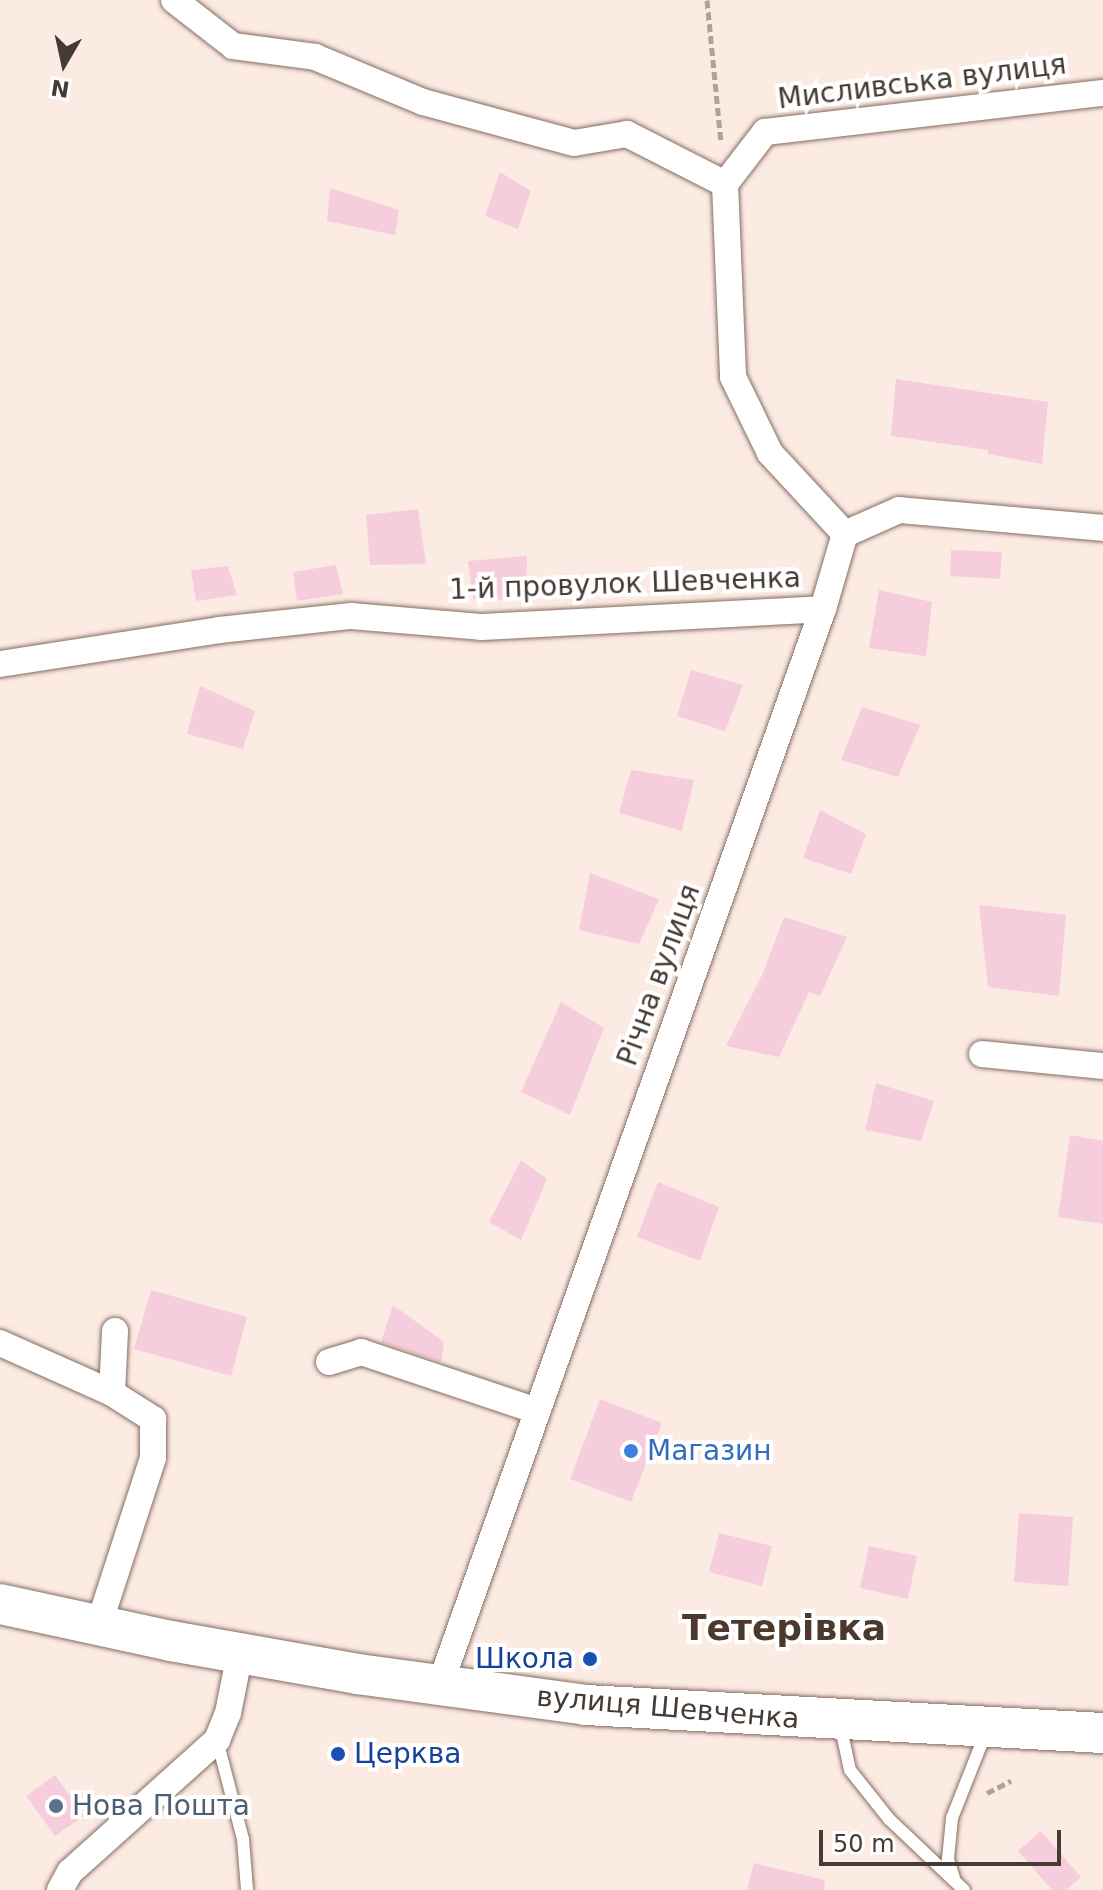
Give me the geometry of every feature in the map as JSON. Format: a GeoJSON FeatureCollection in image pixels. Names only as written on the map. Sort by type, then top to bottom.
{"type":"FeatureCollection","features":[{"type":"Feature","properties":{"kind":"main road","name":"вулиця Шевченка"},"geometry":{"type":"LineString","coordinates":[[0,1604],[98,1627],[240,1653],[586,1705],[1103,1733]]}},
{"type":"Feature","properties":{"kind":"street"},"geometry":{"type":"LineString","coordinates":[[174,0],[233,46],[315,57],[423,102],[574,143],[627,134],[725,184],[733,377],[770,453],[845,534],[899,510],[1103,528]]}},
{"type":"Feature","properties":{"kind":"street","name":"Мисливська вулиця"},"geometry":{"type":"LineString","coordinates":[[725,184],[765,132],[1103,93]]}},
{"type":"Feature","properties":{"kind":"street","name":"Річна вулиця"},"geometry":{"type":"LineString","coordinates":[[440,1685],[823,609],[845,534]]}},
{"type":"Feature","properties":{"kind":"street","name":"1-й провулок Шевченка"},"geometry":{"type":"LineString","coordinates":[[0,664],[219,630],[351,616],[481,627],[823,609]]}},
{"type":"Feature","properties":{"kind":"street"},"geometry":{"type":"LineString","coordinates":[[982,1054],[1103,1066]]}},
{"type":"Feature","properties":{"kind":"street"},"geometry":{"type":"LineString","coordinates":[[112,1393],[115,1331]]}},
{"type":"Feature","properties":{"kind":"street"},"geometry":{"type":"LineString","coordinates":[[0,1343],[112,1393],[153,1419],[153,1458],[98,1627]]}},
{"type":"Feature","properties":{"kind":"street"},"geometry":{"type":"LineString","coordinates":[[329,1362],[361,1352],[537,1411]]}},
{"type":"Feature","properties":{"kind":"street"},"geometry":{"type":"LineString","coordinates":[[60,1890],[70,1872],[217,1740],[228,1713],[240,1653]]}},
{"type":"Feature","properties":{"kind":"lane"},"geometry":{"type":"LineString","coordinates":[[839,1721],[850,1770],[889,1819],[959,1886]]}},
{"type":"Feature","properties":{"kind":"lane"},"geometry":{"type":"LineString","coordinates":[[959,1886],[948,1859],[952,1818],[987,1728]]}},
{"type":"Feature","properties":{"kind":"lane"},"geometry":{"type":"LineString","coordinates":[[217,1740],[243,1839],[247,1890]]}},
{"type":"Feature","properties":{"kind":"path"},"geometry":{"type":"LineString","coordinates":[[707,0],[725,184]]}},
{"type":"Feature","properties":{"kind":"building"},"geometry":{"type":"Polygon","coordinates":[[[500,172],[531,191],[518,229],[485,216],[500,172]]]}},
{"type":"Feature","properties":{"kind":"building"},"geometry":{"type":"Polygon","coordinates":[[[330,188],[399,210],[395,235],[327,221],[330,188]]]}},
{"type":"Feature","properties":{"kind":"building"},"geometry":{"type":"Polygon","coordinates":[[[896,379],[1048,402],[1042,464],[988,454],[988,450],[891,436],[896,379]]]}},
{"type":"Feature","properties":{"kind":"building"},"geometry":{"type":"Polygon","coordinates":[[[418,509],[426,564],[370,565],[366,515],[418,509]]]}},
{"type":"Feature","properties":{"kind":"building"},"geometry":{"type":"Polygon","coordinates":[[[951,550],[1002,552],[1000,579],[950,576],[951,550]]]}},
{"type":"Feature","properties":{"kind":"building"},"geometry":{"type":"Polygon","coordinates":[[[527,556],[526,600],[473,599],[468,561],[527,556]]]}},
{"type":"Feature","properties":{"kind":"building"},"geometry":{"type":"Polygon","coordinates":[[[336,565],[343,594],[297,601],[293,572],[336,565]]]}},
{"type":"Feature","properties":{"kind":"building"},"geometry":{"type":"Polygon","coordinates":[[[228,566],[237,595],[196,601],[191,570],[228,566]]]}},
{"type":"Feature","properties":{"kind":"building"},"geometry":{"type":"Polygon","coordinates":[[[879,590],[932,602],[926,656],[869,648],[879,590]]]}},
{"type":"Feature","properties":{"kind":"building"},"geometry":{"type":"Polygon","coordinates":[[[691,670],[743,685],[725,731],[677,716],[691,670]]]}},
{"type":"Feature","properties":{"kind":"building"},"geometry":{"type":"Polygon","coordinates":[[[200,686],[255,711],[243,749],[187,734],[200,686]]]}},
{"type":"Feature","properties":{"kind":"building"},"geometry":{"type":"Polygon","coordinates":[[[862,707],[920,725],[898,777],[841,760],[862,707]]]}},
{"type":"Feature","properties":{"kind":"building"},"geometry":{"type":"Polygon","coordinates":[[[631,770],[694,780],[682,831],[619,813],[631,770]]]}},
{"type":"Feature","properties":{"kind":"building"},"geometry":{"type":"Polygon","coordinates":[[[820,810],[866,834],[851,874],[803,858],[820,810]]]}},
{"type":"Feature","properties":{"kind":"building"},"geometry":{"type":"Polygon","coordinates":[[[590,873],[659,899],[639,944],[579,930],[590,873]]]}},
{"type":"Feature","properties":{"kind":"building"},"geometry":{"type":"Polygon","coordinates":[[[979,905],[1066,915],[1059,996],[988,987],[979,905]]]}},
{"type":"Feature","properties":{"kind":"building"},"geometry":{"type":"Polygon","coordinates":[[[784,917],[847,937],[820,996],[809,992],[779,1057],[726,1046],[763,973],[784,917]]]}},
{"type":"Feature","properties":{"kind":"building"},"geometry":{"type":"Polygon","coordinates":[[[561,1002],[604,1028],[570,1115],[521,1092],[561,1002]]]}},
{"type":"Feature","properties":{"kind":"building"},"geometry":{"type":"Polygon","coordinates":[[[876,1083],[934,1101],[921,1141],[865,1130],[876,1083]]]}},
{"type":"Feature","properties":{"kind":"building"},"geometry":{"type":"Polygon","coordinates":[[[1070,1135],[1103,1141],[1103,1224],[1058,1217],[1070,1135]]]}},
{"type":"Feature","properties":{"kind":"building"},"geometry":{"type":"Polygon","coordinates":[[[521,1160],[547,1179],[521,1240],[489,1222],[521,1160]]]}},
{"type":"Feature","properties":{"kind":"building"},"geometry":{"type":"Polygon","coordinates":[[[658,1182],[719,1207],[700,1261],[637,1237],[658,1182]]]}},
{"type":"Feature","properties":{"kind":"building"},"geometry":{"type":"Polygon","coordinates":[[[151,1290],[247,1317],[231,1376],[134,1349],[151,1290]]]}},
{"type":"Feature","properties":{"kind":"building"},"geometry":{"type":"Polygon","coordinates":[[[393,1305],[444,1342],[441,1362],[381,1342],[393,1305]]]}},
{"type":"Feature","properties":{"kind":"building"},"geometry":{"type":"Polygon","coordinates":[[[600,1399],[662,1423],[631,1502],[570,1479],[600,1399]]]}},
{"type":"Feature","properties":{"kind":"building"},"geometry":{"type":"Polygon","coordinates":[[[1019,1513],[1073,1517],[1068,1586],[1014,1582],[1019,1513]]]}},
{"type":"Feature","properties":{"kind":"building"},"geometry":{"type":"Polygon","coordinates":[[[719,1533],[772,1546],[762,1586],[709,1572],[719,1533]]]}},
{"type":"Feature","properties":{"kind":"building"},"geometry":{"type":"Polygon","coordinates":[[[869,1546],[917,1556],[908,1599],[860,1588],[869,1546]]]}},
{"type":"Feature","properties":{"kind":"building"},"geometry":{"type":"Polygon","coordinates":[[[55,1775],[84,1816],[55,1836],[26,1796],[55,1775]]]}},
{"type":"Feature","properties":{"kind":"building"},"geometry":{"type":"Polygon","coordinates":[[[1041,1831],[1081,1877],[1066,1890],[1052,1890],[1018,1851],[1041,1831]]]}},
{"type":"Feature","properties":{"kind":"building"},"geometry":{"type":"Polygon","coordinates":[[[754,1863],[825,1880],[824,1890],[747,1890],[754,1863]]]}},
{"type":"Feature","properties":{"kind":"place","name":"Магазин"},"geometry":{"type":"Point","coordinates":[631,1451]}},
{"type":"Feature","properties":{"kind":"place","name":"Школа"},"geometry":{"type":"Point","coordinates":[590,1659]}},
{"type":"Feature","properties":{"kind":"place","name":"Церква"},"geometry":{"type":"Point","coordinates":[338,1754]}},
{"type":"Feature","properties":{"kind":"place","name":"Нова Пошта"},"geometry":{"type":"Point","coordinates":[56,1806]}},
{"type":"Feature","properties":{"kind":"district","name":"Тетерівка"},"geometry":{"type":"Point","coordinates":[784,1628]}}]}
